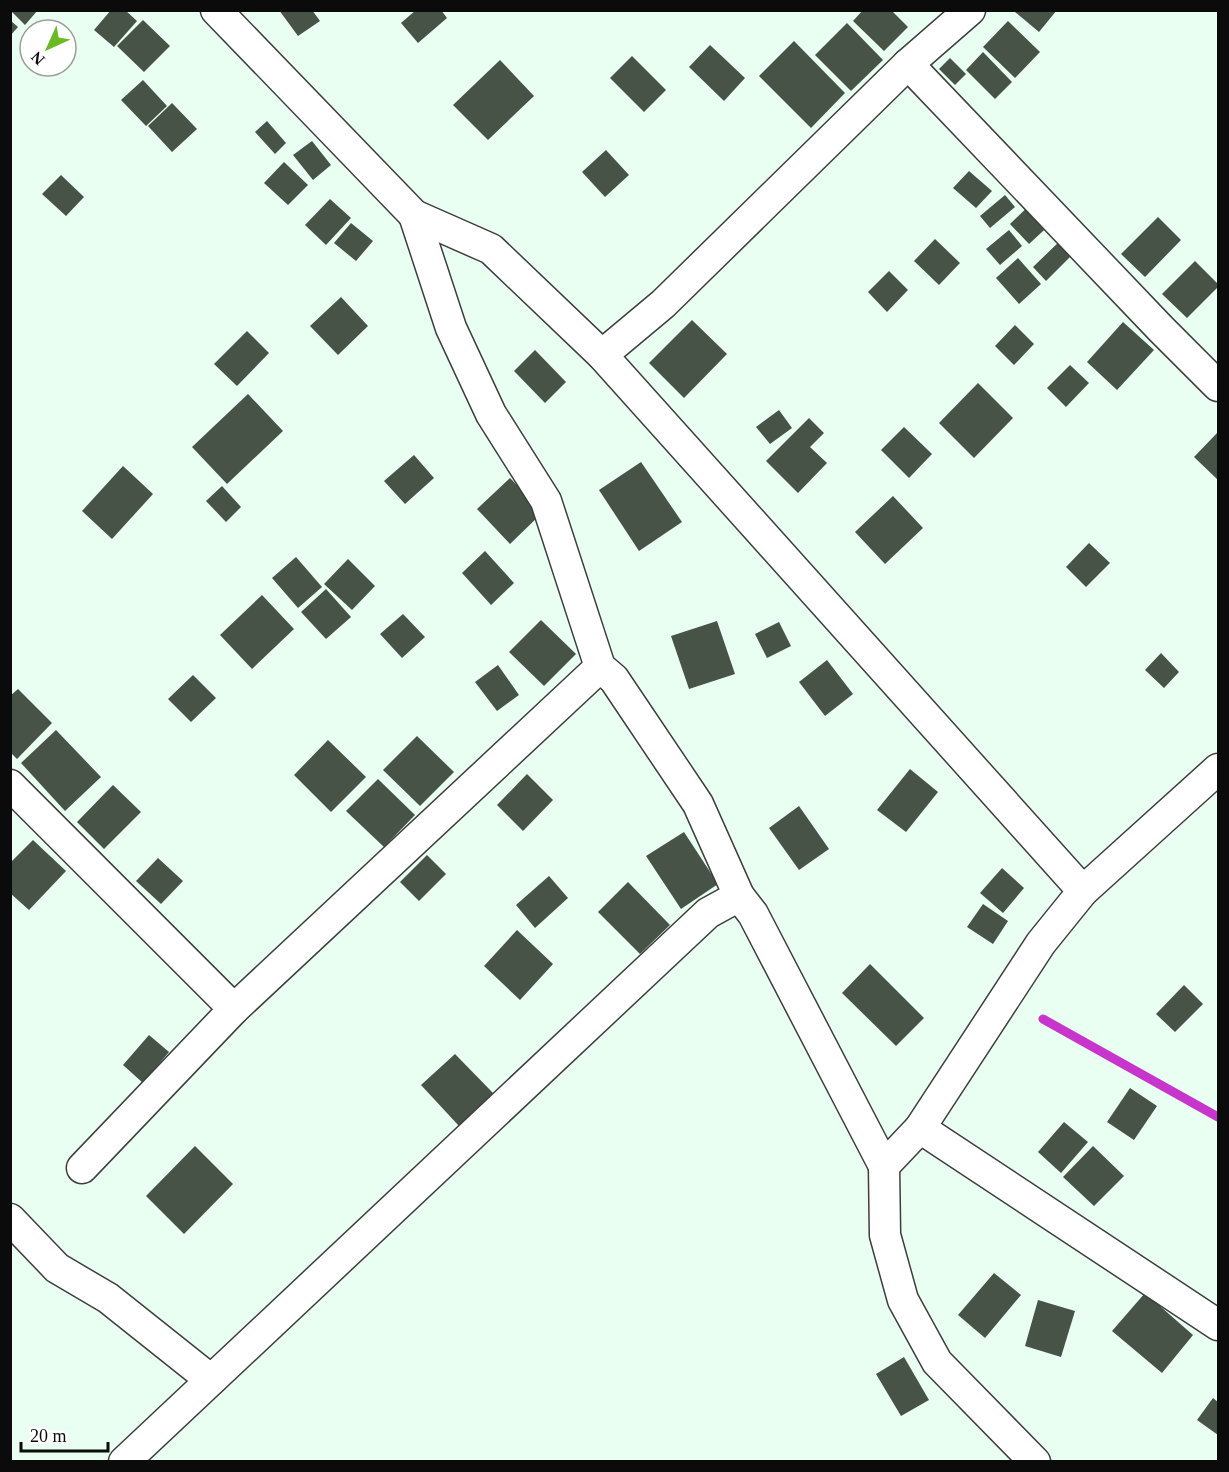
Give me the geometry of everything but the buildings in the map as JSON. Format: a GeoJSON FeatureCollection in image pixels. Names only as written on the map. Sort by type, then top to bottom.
{"type":"FeatureCollection","features":[{"type":"Feature","properties":{"kind":"street"},"geometry":{"type":"LineString","coordinates":[[216,10],[414,215],[491,249],[602,356],[1083,891]]}},
{"type":"Feature","properties":{"kind":"street"},"geometry":{"type":"LineString","coordinates":[[602,356],[663,304],[908,64],[970,10]]}},
{"type":"Feature","properties":{"kind":"street"},"geometry":{"type":"LineString","coordinates":[[908,64],[1218,386]]}},
{"type":"Feature","properties":{"kind":"street"},"geometry":{"type":"LineString","coordinates":[[414,215],[451,328],[491,414],[546,501],[600,667],[614,678],[699,804],[739,896],[753,914],[884,1166],[885,1235],[903,1300],[937,1362],[1035,1461]]}},
{"type":"Feature","properties":{"kind":"street"},"geometry":{"type":"LineString","coordinates":[[82,1168],[234,1009],[600,667]]}},
{"type":"Feature","properties":{"kind":"street"},"geometry":{"type":"LineString","coordinates":[[884,1166],[920,1128],[1041,943],[1083,891],[1218,769]]}},
{"type":"Feature","properties":{"kind":"street"},"geometry":{"type":"LineString","coordinates":[[10,785],[234,1009]]}},
{"type":"Feature","properties":{"kind":"street"},"geometry":{"type":"LineString","coordinates":[[124,1461],[708,913],[739,896]]}},
{"type":"Feature","properties":{"kind":"street"},"geometry":{"type":"LineString","coordinates":[[920,1128],[1218,1325]]}},
{"type":"Feature","properties":{"kind":"street"},"geometry":{"type":"LineString","coordinates":[[10,1219],[57,1268],[108,1298],[211,1380]]}},
{"type":"Feature","properties":{"kind":"waterway"},"geometry":{"type":"LineString","coordinates":[[1043,1019],[1218,1117]]}}]}
